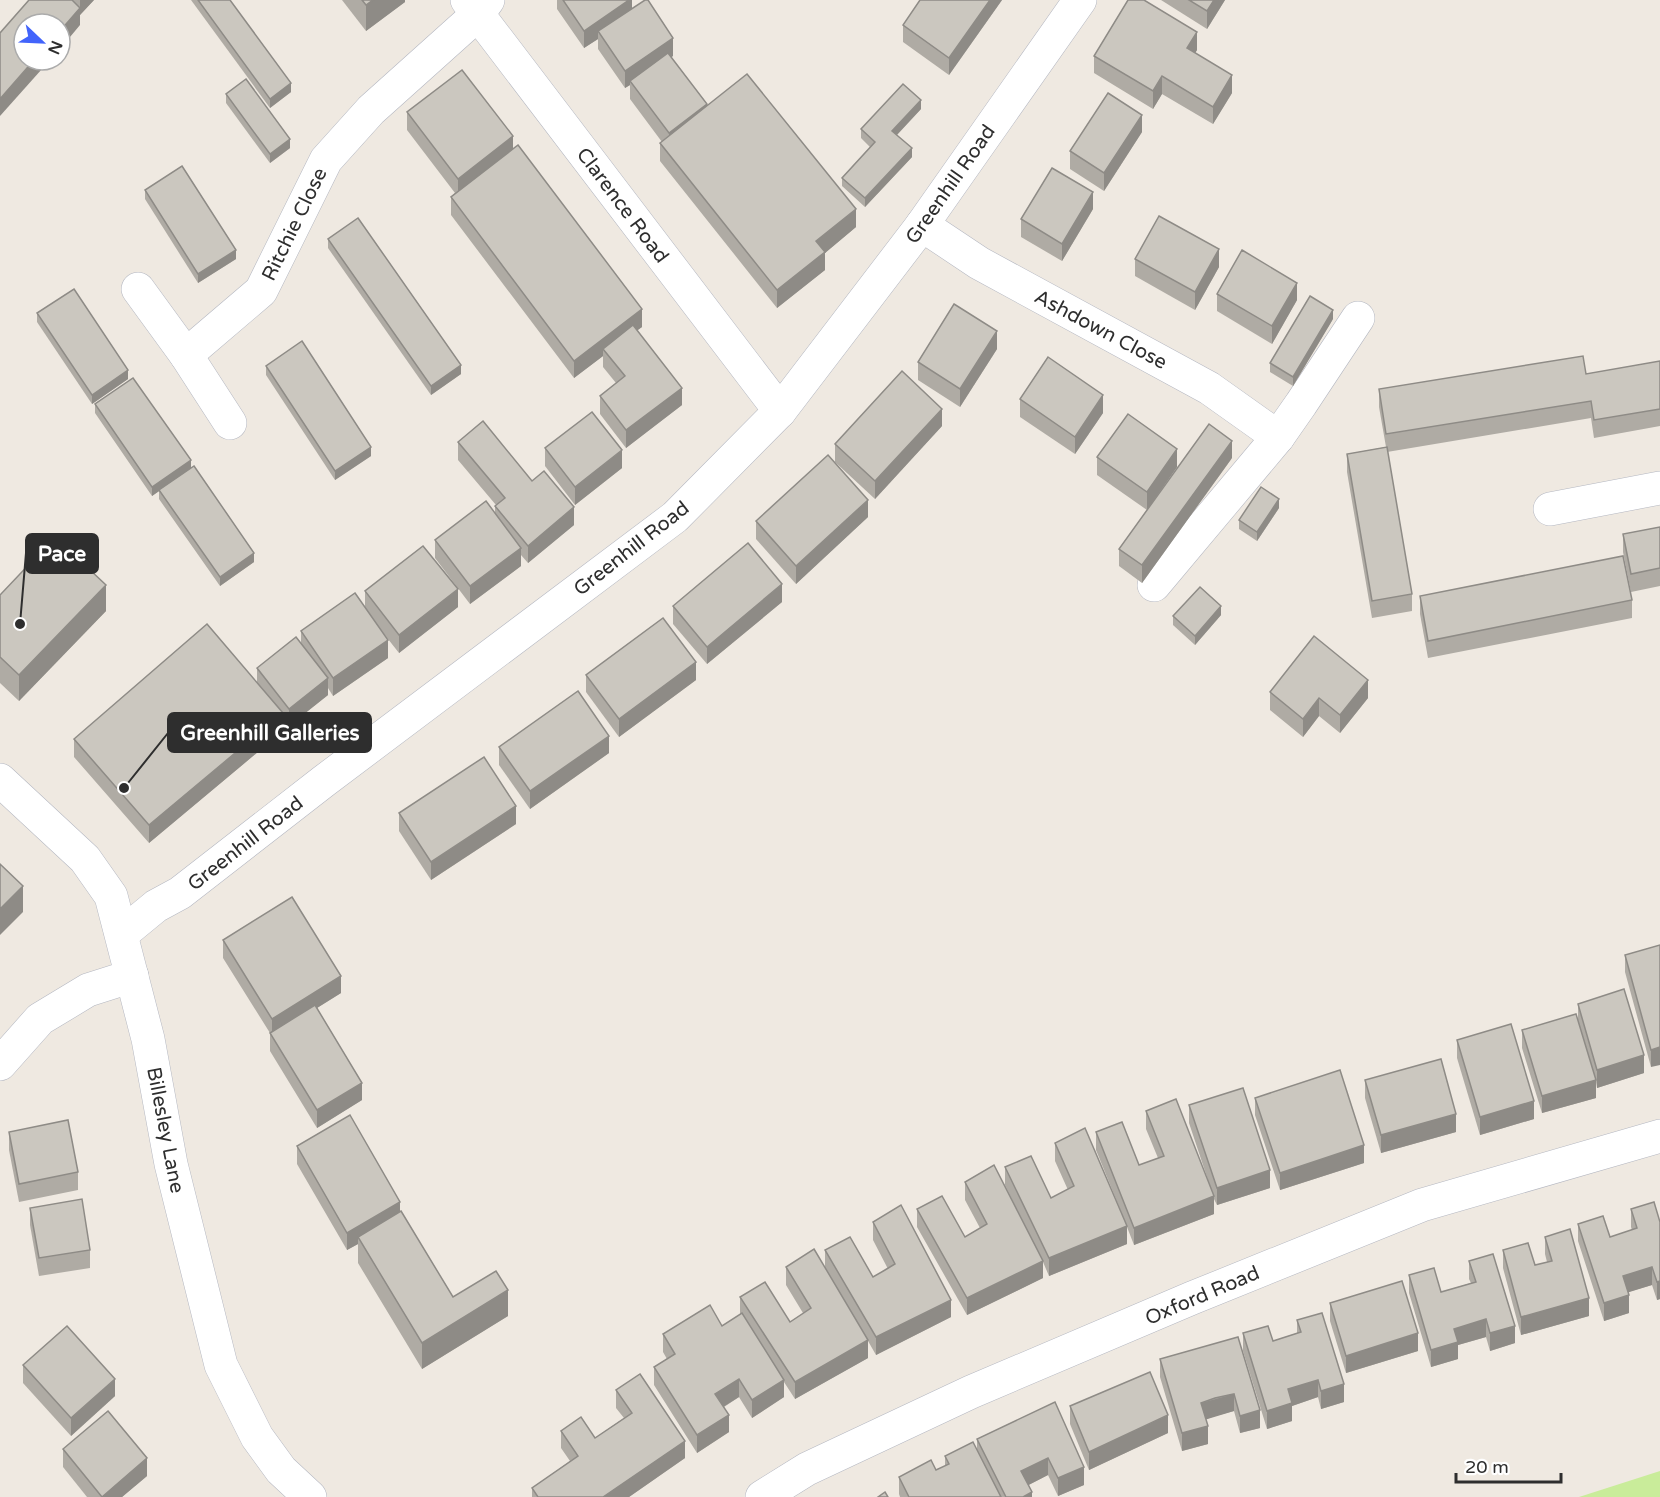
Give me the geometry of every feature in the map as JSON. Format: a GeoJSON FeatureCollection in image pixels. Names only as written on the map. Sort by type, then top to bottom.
{"type":"FeatureCollection","features":[{"type":"Feature","properties":{"kind":"street","name":"Greenhill Road"},"geometry":{"type":"LineString","coordinates":[[122,934],[156,906],[180,893],[324,781],[675,517],[780,411],[922,225],[1080,0]]}},
{"type":"Feature","properties":{"kind":"street","name":"Ritchie Close"},"geometry":{"type":"LineString","coordinates":[[186,355],[261,291],[326,160],[371,110],[478,5]]}},
{"type":"Feature","properties":{"kind":"street","name":"Clarence Road"},"geometry":{"type":"LineString","coordinates":[[478,5],[780,411]]}},
{"type":"Feature","properties":{"kind":"street","name":"Ashdown Close"},"geometry":{"type":"LineString","coordinates":[[922,225],[979,263],[1209,388],[1278,437]]}},
{"type":"Feature","properties":{"kind":"street"},"geometry":{"type":"LineString","coordinates":[[138,289],[186,355],[230,423]]}},
{"type":"Feature","properties":{"kind":"street"},"geometry":{"type":"LineString","coordinates":[[1154,585],[1278,437],[1358,318]]}},
{"type":"Feature","properties":{"kind":"street"},"geometry":{"type":"LineString","coordinates":[[1550,509],[1660,488]]}},
{"type":"Feature","properties":{"kind":"street","name":"Billesley Lane"},"geometry":{"type":"LineString","coordinates":[[0,780],[85,859],[111,896],[148,1040],[171,1164],[221,1365],[257,1437],[282,1470],[310,1497]]}},
{"type":"Feature","properties":{"kind":"street"},"geometry":{"type":"LineString","coordinates":[[0,1064],[40,1019],[88,990],[132,976]]}},
{"type":"Feature","properties":{"kind":"street","name":"Oxford Road"},"geometry":{"type":"LineString","coordinates":[[762,1497],[807,1469],[971,1392],[1192,1298],[1411,1209],[1660,1136]]}},
{"type":"Feature","properties":{"kind":"green space"},"geometry":{"type":"Polygon","coordinates":[[[1660,1471],[1660,1497],[1579,1497],[1660,1471]]]}},
{"type":"Feature","properties":{"kind":"building"},"geometry":{"type":"Polygon","coordinates":[[[29,0],[72,0],[80,8],[72,17],[72,12],[18,12],[29,0]]]}},
{"type":"Feature","properties":{"kind":"building"},"geometry":{"type":"Polygon","coordinates":[[[198,0],[230,0],[291,83],[270,99],[198,0]]]}},
{"type":"Feature","properties":{"kind":"building"},"geometry":{"type":"Polygon","coordinates":[[[362,0],[373,0],[366,5],[362,0]]]}},
{"type":"Feature","properties":{"kind":"building"},"geometry":{"type":"Polygon","coordinates":[[[563,0],[629,0],[584,31],[563,0]]]}},
{"type":"Feature","properties":{"kind":"building"},"geometry":{"type":"Polygon","coordinates":[[[648,0],[673,38],[625,71],[598,31],[648,0]]]}},
{"type":"Feature","properties":{"kind":"building"},"geometry":{"type":"Polygon","coordinates":[[[920,0],[990,0],[949,58],[903,25],[920,0]]]}},
{"type":"Feature","properties":{"kind":"building"},"geometry":{"type":"Polygon","coordinates":[[[1128,0],[1144,0],[1197,32],[1187,48],[1232,75],[1213,107],[1162,76],[1153,91],[1094,56],[1128,0]]]}},
{"type":"Feature","properties":{"kind":"building"},"geometry":{"type":"Polygon","coordinates":[[[1189,0],[1214,0],[1207,11],[1189,0]]]}},
{"type":"Feature","properties":{"kind":"building"},"geometry":{"type":"Polygon","coordinates":[[[12,19],[12,72],[24,72],[0,99],[0,33],[12,19]]]}},
{"type":"Feature","properties":{"kind":"building"},"geometry":{"type":"Polygon","coordinates":[[[668,53],[707,104],[669,133],[630,81],[668,53]]]}},
{"type":"Feature","properties":{"kind":"building"},"geometry":{"type":"Polygon","coordinates":[[[462,70],[513,136],[458,179],[407,112],[462,70]]]}},
{"type":"Feature","properties":{"kind":"building"},"geometry":{"type":"Polygon","coordinates":[[[747,74],[856,209],[816,241],[825,252],[777,290],[660,143],[747,74]]]}},
{"type":"Feature","properties":{"kind":"building"},"geometry":{"type":"Polygon","coordinates":[[[246,79],[290,139],[270,154],[226,94],[246,79]]]}},
{"type":"Feature","properties":{"kind":"building"},"geometry":{"type":"Polygon","coordinates":[[[903,84],[921,100],[892,131],[912,148],[865,198],[842,178],[875,142],[861,129],[903,84]]]}},
{"type":"Feature","properties":{"kind":"building"},"geometry":{"type":"Polygon","coordinates":[[[1108,93],[1142,115],[1104,173],[1070,151],[1108,93]]]}},
{"type":"Feature","properties":{"kind":"building"},"geometry":{"type":"Polygon","coordinates":[[[518,145],[642,309],[574,361],[451,197],[518,145]]]}},
{"type":"Feature","properties":{"kind":"building"},"geometry":{"type":"Polygon","coordinates":[[[182,166],[236,250],[198,274],[145,190],[182,166]]]}},
{"type":"Feature","properties":{"kind":"building"},"geometry":{"type":"Polygon","coordinates":[[[1052,168],[1093,192],[1062,244],[1021,219],[1052,168]]]}},
{"type":"Feature","properties":{"kind":"building"},"geometry":{"type":"Polygon","coordinates":[[[1159,216],[1219,249],[1195,292],[1135,259],[1159,216]]]}},
{"type":"Feature","properties":{"kind":"building"},"geometry":{"type":"Polygon","coordinates":[[[358,218],[461,365],[431,386],[328,239],[358,218]]]}},
{"type":"Feature","properties":{"kind":"building"},"geometry":{"type":"Polygon","coordinates":[[[1242,250],[1297,283],[1272,326],[1217,294],[1242,250]]]}},
{"type":"Feature","properties":{"kind":"building"},"geometry":{"type":"Polygon","coordinates":[[[74,289],[128,370],[92,395],[37,313],[74,289]]]}},
{"type":"Feature","properties":{"kind":"building"},"geometry":{"type":"Polygon","coordinates":[[[1310,296],[1333,310],[1293,377],[1270,363],[1310,296]]]}},
{"type":"Feature","properties":{"kind":"building"},"geometry":{"type":"Polygon","coordinates":[[[954,304],[997,331],[960,389],[918,362],[954,304]]]}},
{"type":"Feature","properties":{"kind":"building"},"geometry":{"type":"Polygon","coordinates":[[[633,325],[682,388],[626,430],[600,396],[625,376],[603,349],[633,325]]]}},
{"type":"Feature","properties":{"kind":"building"},"geometry":{"type":"Polygon","coordinates":[[[302,341],[371,447],[335,471],[266,366],[302,341]]]}},
{"type":"Feature","properties":{"kind":"building"},"geometry":{"type":"Polygon","coordinates":[[[1583,356],[1586,374],[1660,361],[1660,409],[1594,420],[1591,401],[1386,434],[1379,389],[1583,356]]]}},
{"type":"Feature","properties":{"kind":"building"},"geometry":{"type":"Polygon","coordinates":[[[1048,357],[1103,395],[1075,437],[1020,399],[1048,357]]]}},
{"type":"Feature","properties":{"kind":"building"},"geometry":{"type":"Polygon","coordinates":[[[902,371],[942,409],[875,481],[835,444],[902,371]]]}},
{"type":"Feature","properties":{"kind":"building"},"geometry":{"type":"Polygon","coordinates":[[[133,378],[191,460],[152,487],[95,404],[133,378]]]}},
{"type":"Feature","properties":{"kind":"building"},"geometry":{"type":"Polygon","coordinates":[[[592,412],[622,450],[575,487],[545,448],[592,412]]]}},
{"type":"Feature","properties":{"kind":"building"},"geometry":{"type":"Polygon","coordinates":[[[1128,414],[1177,449],[1147,492],[1097,457],[1128,414]]]}},
{"type":"Feature","properties":{"kind":"building"},"geometry":{"type":"Polygon","coordinates":[[[483,421],[532,481],[544,471],[574,507],[528,546],[495,506],[505,498],[458,442],[483,421]]]}},
{"type":"Feature","properties":{"kind":"building"},"geometry":{"type":"Polygon","coordinates":[[[1209,424],[1232,441],[1142,565],[1119,549],[1209,424]]]}},
{"type":"Feature","properties":{"kind":"building"},"geometry":{"type":"Polygon","coordinates":[[[1387,447],[1412,594],[1372,601],[1347,454],[1387,447]]]}},
{"type":"Feature","properties":{"kind":"building"},"geometry":{"type":"Polygon","coordinates":[[[828,455],[868,500],[796,566],[756,521],[828,455]]]}},
{"type":"Feature","properties":{"kind":"building"},"geometry":{"type":"Polygon","coordinates":[[[194,466],[254,553],[220,577],[159,490],[194,466]]]}},
{"type":"Feature","properties":{"kind":"building"},"geometry":{"type":"Polygon","coordinates":[[[1261,487],[1279,499],[1257,532],[1239,520],[1261,487]]]}},
{"type":"Feature","properties":{"kind":"building"},"geometry":{"type":"Polygon","coordinates":[[[486,501],[521,548],[470,586],[435,540],[486,501]]]}},
{"type":"Feature","properties":{"kind":"building"},"geometry":{"type":"Polygon","coordinates":[[[1660,527],[1660,568],[1631,574],[1623,534],[1660,527]]]}},
{"type":"Feature","properties":{"kind":"building"},"geometry":{"type":"Polygon","coordinates":[[[55,537],[106,585],[19,675],[0,657],[0,595],[55,537]]]}},
{"type":"Feature","properties":{"kind":"building"},"geometry":{"type":"Polygon","coordinates":[[[748,543],[782,584],[707,647],[673,606],[748,543]]]}},
{"type":"Feature","properties":{"kind":"building"},"geometry":{"type":"Polygon","coordinates":[[[423,546],[458,589],[399,635],[365,591],[423,546]]]}},
{"type":"Feature","properties":{"kind":"building"},"geometry":{"type":"Polygon","coordinates":[[[1623,556],[1632,600],[1428,641],[1420,596],[1623,556]]]}},
{"type":"Feature","properties":{"kind":"building"},"geometry":{"type":"Polygon","coordinates":[[[1200,587],[1221,606],[1195,636],[1173,616],[1200,587]]]}},
{"type":"Feature","properties":{"kind":"building"},"geometry":{"type":"Polygon","coordinates":[[[355,593],[388,640],[333,678],[301,631],[355,593]]]}},
{"type":"Feature","properties":{"kind":"building"},"geometry":{"type":"Polygon","coordinates":[[[663,618],[696,662],[619,719],[586,675],[663,618]]]}},
{"type":"Feature","properties":{"kind":"building"},"geometry":{"type":"Polygon","coordinates":[[[207,624],[283,713],[149,825],[74,739],[207,624]]]}},
{"type":"Feature","properties":{"kind":"building"},"geometry":{"type":"Polygon","coordinates":[[[1314,636],[1368,680],[1340,715],[1319,698],[1303,719],[1270,692],[1314,636]]]}},
{"type":"Feature","properties":{"kind":"building"},"geometry":{"type":"Polygon","coordinates":[[[296,637],[328,678],[289,709],[257,668],[296,637]]]}},
{"type":"Feature","properties":{"kind":"building"},"geometry":{"type":"Polygon","coordinates":[[[578,691],[609,736],[530,791],[499,747],[578,691]]]}},
{"type":"Feature","properties":{"kind":"building"},"geometry":{"type":"Polygon","coordinates":[[[484,757],[516,806],[431,862],[399,813],[484,757]]]}},
{"type":"Feature","properties":{"kind":"building"},"geometry":{"type":"Polygon","coordinates":[[[0,864],[23,886],[0,909],[0,864]]]}},
{"type":"Feature","properties":{"kind":"building"},"geometry":{"type":"Polygon","coordinates":[[[292,897],[341,976],[272,1019],[223,940],[292,897]]]}},
{"type":"Feature","properties":{"kind":"building"},"geometry":{"type":"Polygon","coordinates":[[[1660,945],[1660,1047],[1651,1050],[1625,955],[1660,945]]]}},
{"type":"Feature","properties":{"kind":"building"},"geometry":{"type":"Polygon","coordinates":[[[1624,989],[1644,1055],[1597,1070],[1578,1004],[1624,989]]]}},
{"type":"Feature","properties":{"kind":"building"},"geometry":{"type":"Polygon","coordinates":[[[315,1005],[362,1083],[317,1110],[270,1033],[315,1005]]]}},
{"type":"Feature","properties":{"kind":"building"},"geometry":{"type":"Polygon","coordinates":[[[1576,1014],[1596,1080],[1542,1096],[1522,1030],[1576,1014]]]}},
{"type":"Feature","properties":{"kind":"building"},"geometry":{"type":"Polygon","coordinates":[[[1511,1024],[1534,1101],[1480,1117],[1457,1040],[1511,1024]]]}},
{"type":"Feature","properties":{"kind":"building"},"geometry":{"type":"Polygon","coordinates":[[[1441,1059],[1456,1114],[1381,1135],[1365,1080],[1441,1059]]]}},
{"type":"Feature","properties":{"kind":"building"},"geometry":{"type":"Polygon","coordinates":[[[1340,1070],[1364,1145],[1280,1173],[1255,1098],[1340,1070]]]}},
{"type":"Feature","properties":{"kind":"building"},"geometry":{"type":"Polygon","coordinates":[[[1243,1088],[1270,1170],[1217,1188],[1189,1105],[1243,1088]]]}},
{"type":"Feature","properties":{"kind":"building"},"geometry":{"type":"Polygon","coordinates":[[[1176,1099],[1214,1196],[1134,1228],[1096,1132],[1122,1122],[1139,1165],[1164,1156],[1146,1111],[1176,1099]]]}},
{"type":"Feature","properties":{"kind":"building"},"geometry":{"type":"Polygon","coordinates":[[[350,1115],[400,1202],[347,1233],[297,1146],[350,1115]]]}},
{"type":"Feature","properties":{"kind":"building"},"geometry":{"type":"Polygon","coordinates":[[[68,1120],[78,1172],[19,1184],[9,1132],[68,1120]]]}},
{"type":"Feature","properties":{"kind":"building"},"geometry":{"type":"Polygon","coordinates":[[[1085,1128],[1127,1226],[1049,1258],[1005,1167],[1031,1156],[1051,1198],[1074,1186],[1055,1143],[1085,1128]]]}},
{"type":"Feature","properties":{"kind":"building"},"geometry":{"type":"Polygon","coordinates":[[[994,1165],[1043,1261],[967,1298],[917,1209],[942,1196],[965,1237],[987,1224],[965,1182],[994,1165]]]}},
{"type":"Feature","properties":{"kind":"building"},"geometry":{"type":"Polygon","coordinates":[[[82,1199],[90,1250],[39,1258],[30,1208],[82,1199]]]}},
{"type":"Feature","properties":{"kind":"building"},"geometry":{"type":"Polygon","coordinates":[[[1654,1202],[1660,1222],[1660,1281],[1657,1282],[1652,1267],[1623,1276],[1629,1295],[1604,1303],[1578,1224],[1603,1216],[1610,1237],[1637,1228],[1631,1209],[1654,1202]]]}},
{"type":"Feature","properties":{"kind":"building"},"geometry":{"type":"Polygon","coordinates":[[[901,1205],[951,1300],[876,1337],[825,1250],[850,1237],[873,1277],[885,1270],[895,1264],[873,1222],[901,1205]]]}},
{"type":"Feature","properties":{"kind":"building"},"geometry":{"type":"Polygon","coordinates":[[[401,1211],[453,1297],[496,1271],[508,1290],[422,1343],[358,1237],[401,1211]]]}},
{"type":"Feature","properties":{"kind":"building"},"geometry":{"type":"Polygon","coordinates":[[[1570,1229],[1589,1298],[1521,1317],[1503,1250],[1528,1243],[1535,1265],[1552,1261],[1545,1237],[1570,1229]]]}},
{"type":"Feature","properties":{"kind":"building"},"geometry":{"type":"Polygon","coordinates":[[[814,1249],[868,1340],[795,1382],[740,1297],[765,1282],[790,1322],[811,1308],[786,1267],[814,1249]]]}},
{"type":"Feature","properties":{"kind":"building"},"geometry":{"type":"Polygon","coordinates":[[[1493,1254],[1515,1326],[1490,1333],[1486,1319],[1454,1329],[1458,1342],[1431,1350],[1409,1275],[1434,1268],[1441,1292],[1476,1282],[1469,1261],[1493,1254]]]}},
{"type":"Feature","properties":{"kind":"building"},"geometry":{"type":"Polygon","coordinates":[[[1402,1281],[1418,1333],[1346,1356],[1330,1303],[1402,1281]]]}},
{"type":"Feature","properties":{"kind":"building"},"geometry":{"type":"Polygon","coordinates":[[[710,1305],[722,1326],[742,1313],[784,1380],[752,1400],[739,1379],[715,1394],[729,1415],[697,1435],[654,1367],[675,1354],[663,1334],[710,1305]]]}},
{"type":"Feature","properties":{"kind":"building"},"geometry":{"type":"Polygon","coordinates":[[[1322,1313],[1344,1384],[1321,1391],[1318,1380],[1288,1389],[1292,1403],[1267,1411],[1243,1333],[1268,1326],[1273,1341],[1301,1332],[1297,1320],[1322,1313]]]}},
{"type":"Feature","properties":{"kind":"building"},"geometry":{"type":"Polygon","coordinates":[[[67,1326],[115,1379],[71,1418],[23,1365],[67,1326]]]}},
{"type":"Feature","properties":{"kind":"building"},"geometry":{"type":"Polygon","coordinates":[[[1238,1337],[1260,1410],[1240,1416],[1234,1394],[1215,1398],[1201,1403],[1208,1426],[1182,1433],[1160,1359],[1238,1337]]]}},
{"type":"Feature","properties":{"kind":"building"},"geometry":{"type":"Polygon","coordinates":[[[1150,1372],[1168,1415],[1089,1452],[1070,1406],[1150,1372]]]}},
{"type":"Feature","properties":{"kind":"building"},"geometry":{"type":"Polygon","coordinates":[[[640,1374],[685,1441],[603,1497],[538,1497],[532,1488],[578,1456],[561,1431],[581,1417],[595,1438],[632,1413],[616,1390],[640,1374]]]}},
{"type":"Feature","properties":{"kind":"building"},"geometry":{"type":"Polygon","coordinates":[[[1055,1402],[1084,1467],[1058,1478],[1048,1458],[1021,1471],[1032,1492],[1023,1497],[1006,1497],[977,1439],[1055,1402]]]}},
{"type":"Feature","properties":{"kind":"building"},"geometry":{"type":"Polygon","coordinates":[[[108,1411],[147,1458],[102,1497],[63,1449],[108,1411]]]}},
{"type":"Feature","properties":{"kind":"building"},"geometry":{"type":"Polygon","coordinates":[[[973,1442],[1001,1497],[909,1497],[899,1477],[931,1460],[936,1470],[949,1464],[945,1456],[973,1442]]]}},
{"type":"Feature","properties":{"kind":"building"},"geometry":{"type":"Polygon","coordinates":[[[885,1492],[888,1497],[878,1497],[885,1492]]]}},
{"type":"Feature","properties":{"kind":"place","name":"Pace"},"geometry":{"type":"Point","coordinates":[20,624]}},
{"type":"Feature","properties":{"kind":"place","name":"Greenhill Galleries"},"geometry":{"type":"Point","coordinates":[124,788]}}]}
